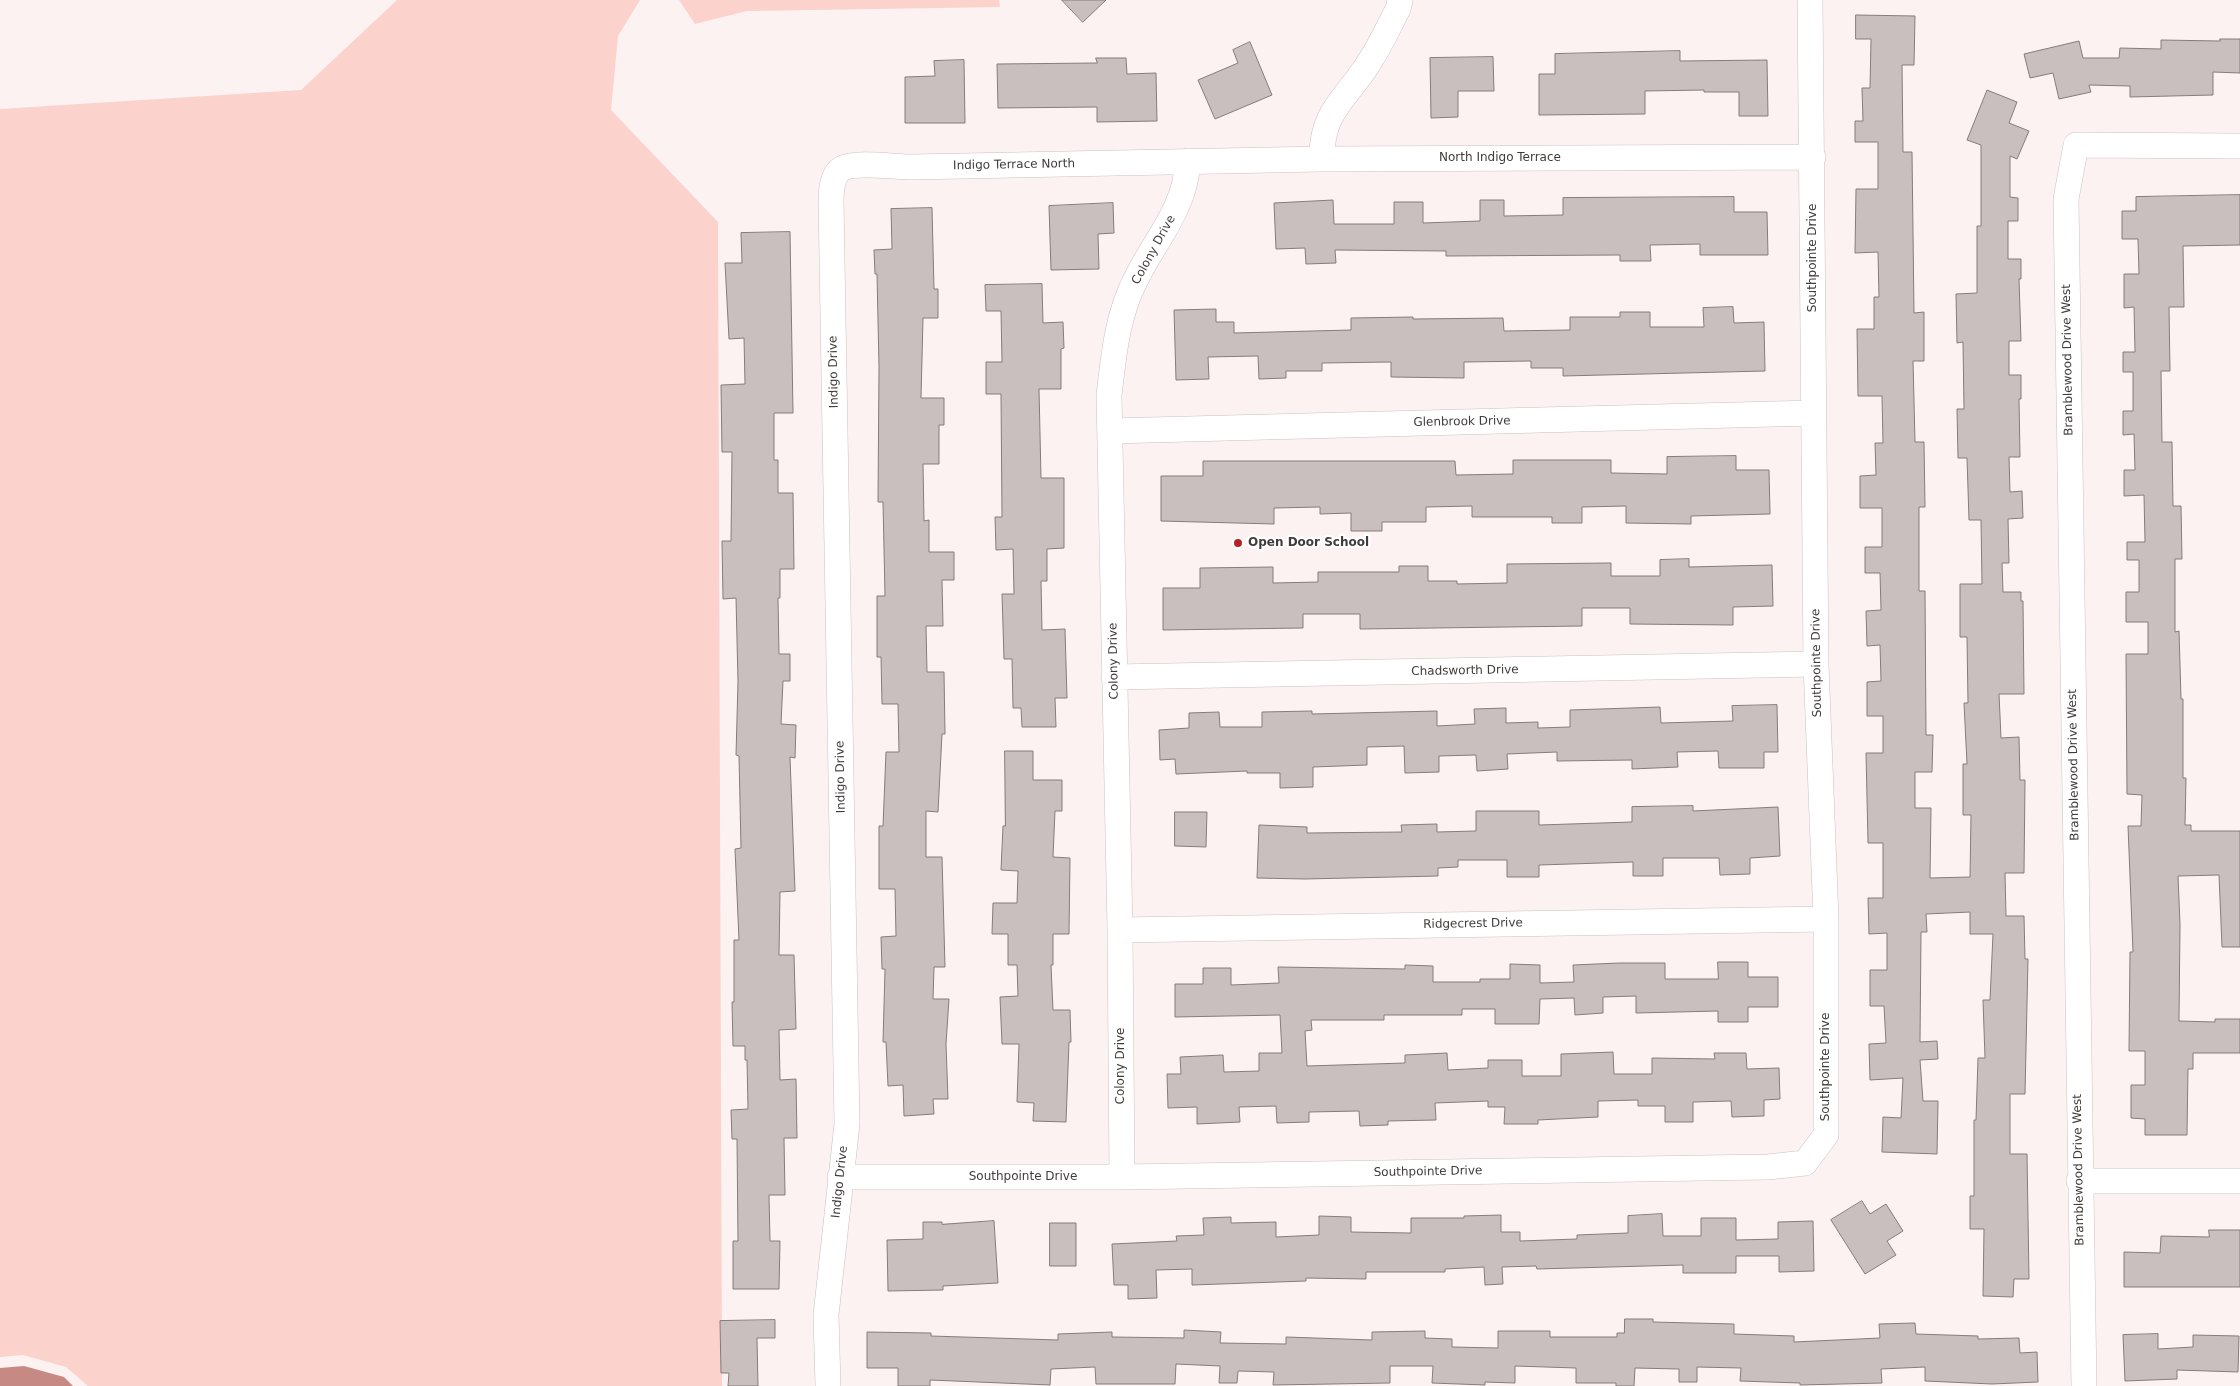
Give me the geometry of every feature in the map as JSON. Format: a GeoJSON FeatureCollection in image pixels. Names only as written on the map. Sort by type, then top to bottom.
{"type":"FeatureCollection","features":[{"type":"Feature","properties":{"kind":"street"},"geometry":{"type":"LineString","coordinates":[[1322,159],[1322,144],[1329,118],[1370,62],[1398,9],[1400,0]]}},
{"type":"Feature","properties":{"kind":"street","name":"Southpointe Drive"},"geometry":{"type":"LineString","coordinates":[[840,1177],[1122,1177],[1768,1167],[1805,1164],[1826,1135],[1826,919],[1816,664],[1813,413],[1813,157],[1810,0]]}},
{"type":"Feature","properties":{"kind":"street","name":"Bramblewood Drive West"},"geometry":{"type":"LineString","coordinates":[[2084,1386],[2079,1181],[2066,199],[2076,145],[2240,146]]}},
{"type":"Feature","properties":{"kind":"street","name":"North Indigo Terrace"},"geometry":{"type":"LineString","coordinates":[[1188,162],[1322,159],[1813,157]]}},
{"type":"Feature","properties":{"kind":"street","name":"Indigo Terrace North"},"geometry":{"type":"LineString","coordinates":[[840,169],[850,166],[921,167],[1188,162]]}},
{"type":"Feature","properties":{"kind":"street","name":"Colony Drive"},"geometry":{"type":"LineString","coordinates":[[1122,1177],[1120,930],[1109,395],[1114,350],[1128,297],[1183,197],[1188,162]]}},
{"type":"Feature","properties":{"kind":"street","name":"Indigo Drive"},"geometry":{"type":"LineString","coordinates":[[828,1386],[826,1315],[847,1124],[831,201],[835,177],[840,169]]}},
{"type":"Feature","properties":{"kind":"street","name":"Glenbrook Drive"},"geometry":{"type":"LineString","coordinates":[[1110,431],[1813,413]]}},
{"type":"Feature","properties":{"kind":"street","name":"Chadsworth Drive"},"geometry":{"type":"LineString","coordinates":[[1114,677],[1816,664]]}},
{"type":"Feature","properties":{"kind":"street","name":"Ridgecrest Drive"},"geometry":{"type":"LineString","coordinates":[[1120,930],[1826,919]]}},
{"type":"Feature","properties":{"kind":"street"},"geometry":{"type":"LineString","coordinates":[[2079,1181],[2240,1181]]}},
{"type":"Feature","properties":{"kind":"shaded area"},"geometry":{"type":"Polygon","coordinates":[[[397,0],[640,0],[618,36],[611,110],[718,222],[722,1386],[88,1386],[66,1367],[23,1355],[0,1357],[0,109],[301,90],[397,0]]]}},
{"type":"Feature","properties":{"kind":"shaded area"},"geometry":{"type":"Polygon","coordinates":[[[679,0],[999,0],[1000,7],[747,11],[695,24],[679,0]]]}},
{"type":"Feature","properties":{"kind":"shaded area"},"geometry":{"type":"Polygon","coordinates":[[[24,1366],[64,1377],[73,1386],[0,1386],[0,1368],[24,1366]]]}},
{"type":"Feature","properties":{"kind":"building"},"geometry":{"type":"Polygon","coordinates":[[[1062,0],[1106,0],[1083,22],[1062,0]]]}},
{"type":"Feature","properties":{"kind":"building"},"geometry":{"type":"Polygon","coordinates":[[[1856,15],[1915,16],[1914,65],[1902,65],[1903,152],[1912,152],[1914,313],[1924,312],[1924,361],[1913,361],[1915,442],[1924,442],[1925,507],[1919,507],[1919,591],[1925,591],[1926,735],[1933,735],[1932,772],[1915,772],[1915,808],[1931,808],[1930,878],[1970,877],[1971,815],[1963,815],[1963,764],[1967,764],[1964,703],[1968,703],[1967,637],[1960,637],[1960,584],[1982,584],[1981,520],[1969,520],[1967,458],[1958,458],[1957,409],[1964,409],[1963,342],[1957,343],[1956,294],[1977,293],[1977,226],[1981,226],[1981,145],[1967,140],[1987,90],[2017,102],[2009,123],[2029,131],[2017,159],[2010,156],[2010,197],[2018,198],[2018,221],[2008,221],[2008,259],[2021,259],[2021,279],[2019,279],[2021,341],[2009,341],[2009,375],[2021,375],[2021,399],[2019,399],[2020,457],[2009,457],[2010,492],[2022,491],[2023,518],[2008,519],[2009,563],[2002,563],[2003,592],[2021,592],[2021,601],[2023,601],[2024,694],[1999,694],[2001,738],[2019,737],[2020,780],[2025,780],[2024,873],[2005,873],[2006,916],[2024,916],[2025,959],[2028,959],[2025,1094],[2010,1094],[2010,1154],[2027,1154],[2029,1279],[2014,1279],[2013,1297],[1983,1296],[1984,1229],[1970,1229],[1970,1196],[1974,1196],[1974,1120],[1976,1120],[1978,1058],[1985,1058],[1983,1000],[1990,1000],[1993,934],[1970,934],[1970,912],[1926,914],[1927,932],[1921,932],[1920,1042],[1937,1041],[1938,1059],[1920,1060],[1923,1101],[1938,1101],[1937,1154],[1882,1152],[1883,1117],[1901,1118],[1903,1078],[1870,1080],[1869,1044],[1886,1043],[1884,1006],[1870,1006],[1870,970],[1887,970],[1887,933],[1869,934],[1868,898],[1883,898],[1883,843],[1868,843],[1866,753],[1883,753],[1883,716],[1867,716],[1867,682],[1881,681],[1880,645],[1867,646],[1866,611],[1881,610],[1880,573],[1865,573],[1865,547],[1882,547],[1882,508],[1860,508],[1860,476],[1876,475],[1875,443],[1883,443],[1882,396],[1858,396],[1857,329],[1874,329],[1874,297],[1879,297],[1878,252],[1855,253],[1856,189],[1878,189],[1878,142],[1855,142],[1855,121],[1863,121],[1862,88],[1870,88],[1871,39],[1856,39],[1856,15]]]}},
{"type":"Feature","properties":{"kind":"building"},"geometry":{"type":"Polygon","coordinates":[[[2220,39],[2240,39],[2240,73],[2213,72],[2213,95],[2130,97],[2130,86],[2089,85],[2091,92],[2059,99],[2053,73],[2030,78],[2024,54],[2079,41],[2083,58],[2119,58],[2120,48],[2161,49],[2161,40],[2220,41],[2220,39]]]}},
{"type":"Feature","properties":{"kind":"building"},"geometry":{"type":"Polygon","coordinates":[[[1250,42],[1272,95],[1215,119],[1198,80],[1238,63],[1233,50],[1250,42]]]}},
{"type":"Feature","properties":{"kind":"building"},"geometry":{"type":"Polygon","coordinates":[[[1680,51],[1680,61],[1767,60],[1768,116],[1739,116],[1739,92],[1704,92],[1704,90],[1645,91],[1645,114],[1539,115],[1539,74],[1555,74],[1555,54],[1680,51]]]}},
{"type":"Feature","properties":{"kind":"building"},"geometry":{"type":"Polygon","coordinates":[[[1493,57],[1494,91],[1458,91],[1458,117],[1431,118],[1430,58],[1493,57]]]}},
{"type":"Feature","properties":{"kind":"building"},"geometry":{"type":"Polygon","coordinates":[[[1096,58],[1126,58],[1127,74],[1156,73],[1157,121],[1097,122],[1097,107],[998,108],[997,64],[1097,63],[1096,58]]]}},
{"type":"Feature","properties":{"kind":"building"},"geometry":{"type":"Polygon","coordinates":[[[964,60],[965,123],[905,123],[905,77],[935,76],[934,61],[964,60]]]}},
{"type":"Feature","properties":{"kind":"building"},"geometry":{"type":"Polygon","coordinates":[[[2240,195],[2240,245],[2183,246],[2184,307],[2169,307],[2170,371],[2161,371],[2162,442],[2172,442],[2173,506],[2181,506],[2182,559],[2175,559],[2175,632],[2179,631],[2181,699],[2183,699],[2183,778],[2186,778],[2185,825],[2191,825],[2191,831],[2240,831],[2240,947],[2222,947],[2219,875],[2178,876],[2180,924],[2179,1021],[2215,1022],[2215,1019],[2240,1019],[2240,1053],[2193,1053],[2193,1069],[2188,1069],[2187,1135],[2145,1135],[2145,1119],[2131,1118],[2131,1085],[2145,1085],[2145,1051],[2129,1051],[2130,952],[2133,952],[2128,826],[2141,826],[2142,795],[2127,794],[2126,654],[2148,654],[2148,622],[2126,622],[2126,592],[2139,592],[2139,560],[2127,560],[2127,542],[2145,542],[2144,495],[2124,496],[2124,470],[2135,470],[2134,434],[2123,435],[2123,411],[2133,411],[2133,372],[2123,372],[2123,352],[2135,352],[2134,307],[2124,308],[2124,274],[2139,274],[2138,239],[2122,239],[2122,211],[2136,211],[2136,197],[2240,195]]]}},
{"type":"Feature","properties":{"kind":"building"},"geometry":{"type":"Polygon","coordinates":[[[1734,197],[1734,212],[1767,212],[1768,255],[1700,255],[1700,244],[1650,245],[1651,261],[1620,261],[1620,255],[1446,256],[1446,251],[1335,250],[1336,263],[1306,264],[1305,248],[1276,249],[1274,203],[1333,200],[1334,224],[1394,224],[1394,202],[1423,202],[1423,223],[1480,221],[1480,200],[1504,200],[1504,216],[1563,215],[1563,198],[1734,197]]]}},
{"type":"Feature","properties":{"kind":"building"},"geometry":{"type":"Polygon","coordinates":[[[1113,203],[1114,233],[1098,234],[1099,269],[1051,270],[1049,206],[1113,203]]]}},
{"type":"Feature","properties":{"kind":"building"},"geometry":{"type":"Polygon","coordinates":[[[932,208],[934,289],[938,289],[938,318],[923,318],[921,398],[944,398],[944,425],[939,425],[939,464],[923,464],[924,521],[929,520],[929,552],[954,552],[954,580],[942,580],[943,626],[926,626],[927,672],[944,672],[945,734],[942,734],[938,812],[926,811],[926,857],[942,857],[945,967],[934,967],[933,999],[949,999],[946,1044],[948,1099],[933,1099],[934,1114],[904,1116],[903,1085],[888,1086],[886,1042],[883,1042],[885,969],[882,969],[881,937],[896,936],[895,889],[879,889],[879,826],[883,826],[886,752],[899,752],[898,704],[882,704],[881,657],[877,657],[877,596],[885,596],[883,502],[878,502],[879,367],[877,274],[875,274],[874,250],[892,249],[891,209],[932,208]]]}},
{"type":"Feature","properties":{"kind":"building"},"geometry":{"type":"Polygon","coordinates":[[[790,232],[793,413],[774,413],[774,460],[778,460],[778,493],[793,493],[794,569],[780,569],[780,598],[778,598],[779,654],[790,654],[790,681],[783,681],[781,724],[796,725],[795,758],[790,757],[795,891],[780,892],[779,955],[794,955],[796,1029],[779,1030],[780,1080],[796,1079],[797,1138],[784,1138],[785,1195],[769,1195],[770,1241],[780,1241],[779,1289],[733,1289],[733,1241],[738,1241],[737,1139],[732,1139],[731,1110],[748,1109],[745,1046],[733,1046],[734,940],[739,940],[735,849],[741,848],[739,756],[736,755],[738,682],[736,598],[723,599],[722,541],[731,541],[732,452],[722,452],[721,385],[745,384],[744,338],[729,339],[725,263],[742,263],[741,233],[790,232]]]}},
{"type":"Feature","properties":{"kind":"building"},"geometry":{"type":"Polygon","coordinates":[[[1042,284],[1043,323],[1063,322],[1064,348],[1061,349],[1061,389],[1039,389],[1041,478],[1064,478],[1064,548],[1047,549],[1047,581],[1041,581],[1042,630],[1065,629],[1067,698],[1055,698],[1056,727],[1022,727],[1021,708],[1013,708],[1012,659],[1004,659],[1002,594],[1014,594],[1013,549],[996,550],[995,517],[1002,517],[1001,394],[986,394],[986,362],[1002,362],[1001,311],[986,311],[985,285],[1042,284]]]}},
{"type":"Feature","properties":{"kind":"building"},"geometry":{"type":"Polygon","coordinates":[[[1733,307],[1734,323],[1764,322],[1765,371],[1563,376],[1563,368],[1531,368],[1531,361],[1464,362],[1464,378],[1391,377],[1391,362],[1322,363],[1322,371],[1286,371],[1286,378],[1259,379],[1258,356],[1208,357],[1209,379],[1176,380],[1174,310],[1216,309],[1216,322],[1234,322],[1234,333],[1351,330],[1351,318],[1413,317],[1413,319],[1503,318],[1504,331],[1570,330],[1570,317],[1620,317],[1620,312],[1650,312],[1650,327],[1704,327],[1703,308],[1733,307]]]}},
{"type":"Feature","properties":{"kind":"building"},"geometry":{"type":"Polygon","coordinates":[[[1736,456],[1736,470],[1769,470],[1770,514],[1691,516],[1691,524],[1626,523],[1626,506],[1582,507],[1582,523],[1552,523],[1552,517],[1472,517],[1472,506],[1426,507],[1426,522],[1382,522],[1382,531],[1351,531],[1351,513],[1320,514],[1320,507],[1274,508],[1274,524],[1161,521],[1161,476],[1203,476],[1203,461],[1455,461],[1456,475],[1513,474],[1513,460],[1611,460],[1611,473],[1667,474],[1667,457],[1736,456]]]}},
{"type":"Feature","properties":{"kind":"building"},"geometry":{"type":"Polygon","coordinates":[[[1689,559],[1689,567],[1772,565],[1773,606],[1733,607],[1733,625],[1630,624],[1630,608],[1582,608],[1582,626],[1360,629],[1360,614],[1303,614],[1303,628],[1163,630],[1163,588],[1200,588],[1200,568],[1273,567],[1273,583],[1318,582],[1318,572],[1399,572],[1399,566],[1428,566],[1428,581],[1457,581],[1457,584],[1507,583],[1507,564],[1611,563],[1611,576],[1660,576],[1660,560],[1689,559]]]}},
{"type":"Feature","properties":{"kind":"building"},"geometry":{"type":"Polygon","coordinates":[[[1777,705],[1778,752],[1764,752],[1764,768],[1719,768],[1718,751],[1677,752],[1678,767],[1632,769],[1632,760],[1557,761],[1557,752],[1507,754],[1508,769],[1477,771],[1476,755],[1439,756],[1439,772],[1405,773],[1404,746],[1367,747],[1367,765],[1313,767],[1313,787],[1280,788],[1280,773],[1247,773],[1247,771],[1176,774],[1175,759],[1160,760],[1159,730],[1189,728],[1189,713],[1219,712],[1220,727],[1262,727],[1262,712],[1312,711],[1312,714],[1437,711],[1437,726],[1475,724],[1474,709],[1506,708],[1506,723],[1538,722],[1538,728],[1570,727],[1570,710],[1660,707],[1661,723],[1733,721],[1732,706],[1777,705]]]}},
{"type":"Feature","properties":{"kind":"building"},"geometry":{"type":"Polygon","coordinates":[[[1005,751],[1033,751],[1033,780],[1062,780],[1062,811],[1055,811],[1053,857],[1070,858],[1069,934],[1053,934],[1053,965],[1051,965],[1053,1010],[1070,1010],[1071,1042],[1069,1042],[1066,1122],[1033,1121],[1034,1103],[1017,1102],[1019,1044],[1002,1044],[1000,997],[1018,996],[1017,965],[1008,965],[1008,934],[992,934],[993,903],[1017,903],[1018,871],[1001,870],[1003,826],[1005,826],[1005,751]]]}},
{"type":"Feature","properties":{"kind":"building"},"geometry":{"type":"Polygon","coordinates":[[[1693,806],[1693,811],[1778,807],[1780,856],[1750,858],[1750,874],[1720,875],[1719,858],[1663,858],[1663,876],[1633,876],[1633,862],[1539,865],[1539,877],[1507,877],[1507,860],[1458,860],[1458,867],[1438,868],[1438,876],[1305,879],[1257,878],[1259,825],[1307,827],[1307,833],[1402,832],[1401,825],[1437,824],[1437,832],[1476,831],[1476,811],[1539,811],[1539,825],[1632,822],[1632,807],[1693,806]]]}},
{"type":"Feature","properties":{"kind":"building"},"geometry":{"type":"Polygon","coordinates":[[[1175,812],[1207,812],[1206,847],[1175,846],[1175,812]]]}},
{"type":"Feature","properties":{"kind":"building"},"geometry":{"type":"Polygon","coordinates":[[[1718,962],[1748,962],[1748,977],[1778,977],[1778,1007],[1748,1007],[1748,1022],[1718,1022],[1718,1011],[1636,1013],[1636,996],[1603,997],[1603,1013],[1575,1015],[1574,998],[1540,999],[1539,1024],[1495,1024],[1495,1009],[1462,1009],[1462,1015],[1384,1015],[1384,1020],[1311,1020],[1312,1030],[1305,1031],[1307,1066],[1405,1063],[1405,1055],[1447,1053],[1448,1070],[1488,1068],[1488,1060],[1522,1060],[1522,1076],[1561,1076],[1561,1054],[1613,1052],[1614,1074],[1652,1074],[1652,1058],[1715,1059],[1714,1053],[1746,1053],[1747,1069],[1779,1068],[1780,1099],[1764,1100],[1764,1116],[1732,1117],[1731,1101],[1693,1102],[1693,1122],[1665,1122],[1665,1106],[1638,1106],[1638,1100],[1598,1101],[1598,1117],[1538,1120],[1538,1124],[1504,1124],[1505,1107],[1488,1107],[1488,1101],[1435,1103],[1436,1120],[1388,1121],[1388,1125],[1360,1126],[1359,1111],[1309,1112],[1309,1122],[1277,1123],[1276,1106],[1239,1107],[1240,1122],[1197,1124],[1197,1107],[1168,1108],[1167,1074],[1181,1074],[1180,1057],[1223,1055],[1224,1072],[1259,1071],[1259,1053],[1282,1053],[1280,1015],[1175,1017],[1175,984],[1203,984],[1203,968],[1231,968],[1231,985],[1279,983],[1278,967],[1405,969],[1405,965],[1433,966],[1433,982],[1480,982],[1480,979],[1510,979],[1510,964],[1540,965],[1540,983],[1574,982],[1573,965],[1619,963],[1665,963],[1665,979],[1718,979],[1718,962]]]}},
{"type":"Feature","properties":{"kind":"building"},"geometry":{"type":"Polygon","coordinates":[[[1862,1201],[1870,1214],[1886,1204],[1903,1231],[1887,1241],[1896,1255],[1865,1274],[1831,1220],[1862,1201]]]}},
{"type":"Feature","properties":{"kind":"building"},"geometry":{"type":"Polygon","coordinates":[[[1662,1214],[1663,1236],[1701,1236],[1701,1218],[1736,1218],[1736,1240],[1778,1239],[1778,1222],[1813,1221],[1814,1271],[1779,1272],[1779,1256],[1736,1256],[1736,1273],[1683,1273],[1683,1265],[1537,1269],[1536,1266],[1502,1267],[1503,1284],[1485,1285],[1484,1267],[1445,1269],[1445,1272],[1366,1272],[1366,1279],[1306,1278],[1306,1281],[1192,1285],[1192,1269],[1156,1270],[1157,1298],[1128,1299],[1128,1285],[1114,1285],[1112,1244],[1177,1241],[1176,1236],[1204,1235],[1203,1218],[1231,1217],[1231,1223],[1276,1222],[1276,1237],[1319,1235],[1319,1216],[1351,1217],[1351,1232],[1411,1233],[1411,1218],[1464,1218],[1464,1216],[1501,1215],[1501,1232],[1520,1232],[1520,1241],[1577,1239],[1577,1235],[1628,1233],[1628,1216],[1662,1214]]]}},
{"type":"Feature","properties":{"kind":"building"},"geometry":{"type":"Polygon","coordinates":[[[994,1221],[998,1283],[943,1286],[943,1290],[888,1291],[887,1240],[923,1239],[923,1222],[942,1222],[942,1224],[994,1221]]]}},
{"type":"Feature","properties":{"kind":"building"},"geometry":{"type":"Polygon","coordinates":[[[1050,1223],[1076,1223],[1076,1266],[1050,1266],[1050,1223]]]}},
{"type":"Feature","properties":{"kind":"building"},"geometry":{"type":"Polygon","coordinates":[[[2209,1230],[2240,1230],[2240,1287],[2124,1287],[2124,1252],[2160,1253],[2161,1236],[2209,1237],[2209,1230]]]}},
{"type":"Feature","properties":{"kind":"building"},"geometry":{"type":"Polygon","coordinates":[[[1625,1319],[1653,1319],[1653,1322],[1734,1324],[1734,1334],[1794,1336],[1794,1342],[1880,1338],[1879,1324],[1915,1323],[1916,1334],[1978,1336],[1978,1339],[2019,1338],[2020,1353],[2037,1352],[2038,1382],[1992,1384],[1925,1381],[1925,1367],[1881,1369],[1882,1383],[1800,1385],[1800,1383],[1740,1381],[1741,1368],[1697,1367],[1697,1382],[1679,1382],[1679,1369],[1635,1368],[1634,1386],[1616,1386],[1616,1383],[1576,1383],[1576,1368],[1515,1366],[1515,1383],[1485,1382],[1485,1385],[1432,1383],[1433,1366],[1390,1366],[1390,1383],[1273,1385],[1274,1372],[1238,1371],[1237,1383],[1219,1383],[1220,1366],[1176,1364],[1175,1384],[1096,1384],[1095,1367],[1051,1369],[1050,1385],[930,1380],[930,1386],[898,1386],[898,1368],[867,1368],[867,1332],[931,1333],[931,1336],[1058,1340],[1058,1334],[1112,1332],[1112,1337],[1184,1338],[1184,1330],[1221,1332],[1220,1343],[1286,1344],[1286,1337],[1372,1340],[1372,1332],[1425,1331],[1425,1338],[1452,1339],[1452,1347],[1498,1348],[1498,1331],[1550,1331],[1550,1337],[1617,1337],[1617,1333],[1624,1333],[1625,1319]]]}},
{"type":"Feature","properties":{"kind":"building"},"geometry":{"type":"Polygon","coordinates":[[[775,1320],[775,1338],[757,1338],[758,1386],[728,1386],[729,1373],[721,1373],[720,1321],[775,1320]]]}},
{"type":"Feature","properties":{"kind":"building"},"geometry":{"type":"Polygon","coordinates":[[[2158,1334],[2158,1349],[2193,1347],[2193,1335],[2239,1336],[2238,1372],[2177,1370],[2177,1379],[2125,1381],[2123,1335],[2158,1334]]]}},
{"type":"Feature","properties":{"kind":"place","name":"Open Door School"},"geometry":{"type":"Point","coordinates":[1238,543]}}]}
